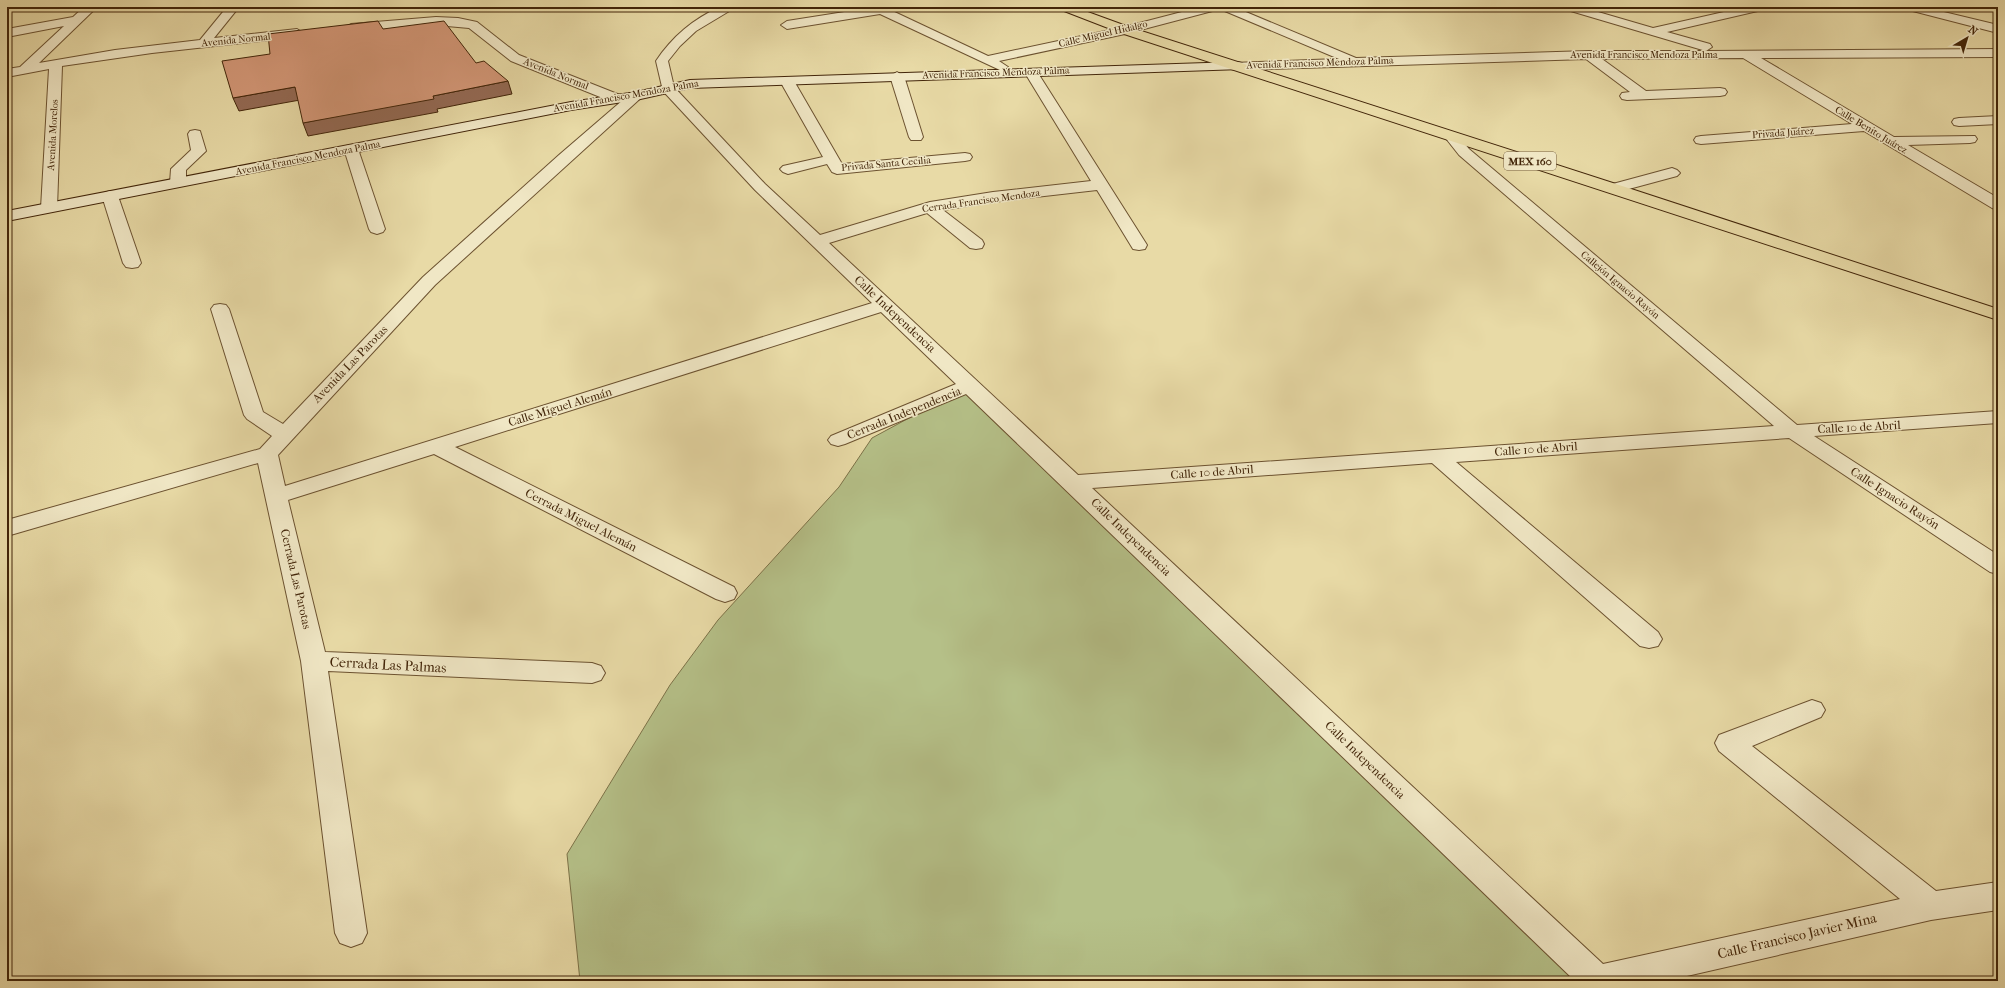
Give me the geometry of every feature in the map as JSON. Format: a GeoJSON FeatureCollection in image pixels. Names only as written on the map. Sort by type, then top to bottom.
{"type":"FeatureCollection","features":[{"type":"Feature","properties":{"kind":"main road","name":"MEX 160"},"geometry":{"type":"LineString","coordinates":[[1063,7],[1125,30],[1614,188],[1998,315]]}},
{"type":"Feature","properties":{"kind":"street"},"geometry":{"type":"LineString","coordinates":[[25,69],[91,7]]}},
{"type":"Feature","properties":{"kind":"street"},"geometry":{"type":"LineString","coordinates":[[204,43],[233,7]]}},
{"type":"Feature","properties":{"kind":"street"},"geometry":{"type":"LineString","coordinates":[[668,88],[662,61],[672,46],[694,26],[716,12],[730,7]]}},
{"type":"Feature","properties":{"kind":"street","name":"Calle Miguel Hidalgo"},"geometry":{"type":"LineString","coordinates":[[990,59],[1125,30],[1215,7]]}},
{"type":"Feature","properties":{"kind":"street"},"geometry":{"type":"LineString","coordinates":[[1224,7],[1356,61]]}},
{"type":"Feature","properties":{"kind":"street"},"geometry":{"type":"LineString","coordinates":[[1568,7],[1729,54]]}},
{"type":"Feature","properties":{"kind":"street"},"geometry":{"type":"LineString","coordinates":[[1653,31],[1762,7]]}},
{"type":"Feature","properties":{"kind":"street"},"geometry":{"type":"LineString","coordinates":[[1909,7],[1998,29]]}},
{"type":"Feature","properties":{"kind":"street"},"geometry":{"type":"LineString","coordinates":[[787,25],[878,9],[990,59],[1014,73]]}},
{"type":"Feature","properties":{"kind":"street","name":"Avenida Normal"},"geometry":{"type":"LineString","coordinates":[[338,29],[410,18],[458,22],[473,25],[515,58],[615,98]]}},
{"type":"Feature","properties":{"kind":"street"},"geometry":{"type":"LineString","coordinates":[[7,33],[78,20]]}},
{"type":"Feature","properties":{"kind":"street","name":"Avenida Normal"},"geometry":{"type":"LineString","coordinates":[[7,73],[56,63],[204,43],[307,32]]}},
{"type":"Feature","properties":{"kind":"street","name":"Avenida Francisco Mendoza Palma"},"geometry":{"type":"LineString","coordinates":[[7,216],[615,98],[636,96],[668,88],[714,82],[787,81],[1356,61],[1589,55],[1998,53]]}},
{"type":"Feature","properties":{"kind":"street","name":"Calle Benito Juárez"},"geometry":{"type":"LineString","coordinates":[[1745,54],[1998,205]]}},
{"type":"Feature","properties":{"kind":"street"},"geometry":{"type":"LineString","coordinates":[[1589,55],[1644,96]]}},
{"type":"Feature","properties":{"kind":"street","name":"Avenida Morelos"},"geometry":{"type":"LineString","coordinates":[[49,208],[56,63]]}},
{"type":"Feature","properties":{"kind":"street"},"geometry":{"type":"LineString","coordinates":[[1031,73],[1139,245]]}},
{"type":"Feature","properties":{"kind":"street"},"geometry":{"type":"LineString","coordinates":[[897,76],[916,136]]}},
{"type":"Feature","properties":{"kind":"street","name":"Privada Santa Cecilia"},"geometry":{"type":"LineString","coordinates":[[787,81],[837,169],[965,158]]}},
{"type":"Feature","properties":{"kind":"street","name":"Calle Independencia"},"geometry":{"type":"LineString","coordinates":[[668,88],[760,187],[1598,981]]}},
{"type":"Feature","properties":{"kind":"street"},"geometry":{"type":"LineString","coordinates":[[1627,96],[1720,92]]}},
{"type":"Feature","properties":{"kind":"street","name":"Avenida Las Parotas"},"geometry":{"type":"LineString","coordinates":[[267,454],[284,434],[430,280],[564,158],[636,96]]}},
{"type":"Feature","properties":{"kind":"street"},"geometry":{"type":"LineString","coordinates":[[1959,122],[1998,120]]}},
{"type":"Feature","properties":{"kind":"street","name":"Privada Juárez"},"geometry":{"type":"LineString","coordinates":[[1701,140],[1865,127]]}},
{"type":"Feature","properties":{"kind":"street"},"geometry":{"type":"LineString","coordinates":[[178,183],[179,169],[199,151],[195,134]]}},
{"type":"Feature","properties":{"kind":"street","name":"Callejón Ignacio Rayón"},"geometry":{"type":"LineString","coordinates":[[1451,136],[1464,152],[1792,430]]}},
{"type":"Feature","properties":{"kind":"street"},"geometry":{"type":"LineString","coordinates":[[1889,141],[1970,139]]}},
{"type":"Feature","properties":{"kind":"street"},"geometry":{"type":"LineString","coordinates":[[351,149],[377,229]]}},
{"type":"Feature","properties":{"kind":"street"},"geometry":{"type":"LineString","coordinates":[[788,169],[831,159]]}},
{"type":"Feature","properties":{"kind":"street"},"geometry":{"type":"LineString","coordinates":[[1614,188],[1672,173]]}},
{"type":"Feature","properties":{"kind":"street","name":"Cerrada Francisco Mendoza"},"geometry":{"type":"LineString","coordinates":[[817,241],[930,207],[993,197],[1101,185]]}},
{"type":"Feature","properties":{"kind":"street"},"geometry":{"type":"LineString","coordinates":[[110,196],[132,263]]}},
{"type":"Feature","properties":{"kind":"street"},"geometry":{"type":"LineString","coordinates":[[930,207],[976,244]]}},
{"type":"Feature","properties":{"kind":"street","name":"Calle Miguel Alemán"},"geometry":{"type":"LineString","coordinates":[[277,496],[885,305]]}},
{"type":"Feature","properties":{"kind":"street"},"geometry":{"type":"LineString","coordinates":[[220,309],[254,415],[284,434]]}},
{"type":"Feature","properties":{"kind":"street","name":"Cerrada Independencia"},"geometry":{"type":"LineString","coordinates":[[838,440],[970,385]]}},
{"type":"Feature","properties":{"kind":"street","name":"Calle 10 de Abril"},"geometry":{"type":"LineString","coordinates":[[1073,482],[1792,430],[1977,420],[1998,417]]}},
{"type":"Feature","properties":{"kind":"street"},"geometry":{"type":"LineString","coordinates":[[1977,420],[1998,432]]}},
{"type":"Feature","properties":{"kind":"street","name":"Calle Ignacio Rayón"},"geometry":{"type":"LineString","coordinates":[[1792,430],[1998,566]]}},
{"type":"Feature","properties":{"kind":"street","name":"Cerrada Miguel Alemán"},"geometry":{"type":"LineString","coordinates":[[436,446],[725,594]]}},
{"type":"Feature","properties":{"kind":"street"},"geometry":{"type":"LineString","coordinates":[[7,528],[267,454],[277,496]]}},
{"type":"Feature","properties":{"kind":"street"},"geometry":{"type":"LineString","coordinates":[[1436,456],[1649,639]]}},
{"type":"Feature","properties":{"kind":"street","name":"Cerrada Las Parotas"},"geometry":{"type":"LineString","coordinates":[[277,496],[314,661]]}},
{"type":"Feature","properties":{"kind":"street","name":"Cerrada Las Palmas"},"geometry":{"type":"LineString","coordinates":[[351,933],[314,661],[592,674]]}},
{"type":"Feature","properties":{"kind":"street"},"geometry":{"type":"LineString","coordinates":[[1812,710],[1729,743],[1931,906]]}},
{"type":"Feature","properties":{"kind":"street","name":"Calle Francisco Javier Mina"},"geometry":{"type":"LineString","coordinates":[[1598,981],[1931,906],[1998,896]]}},
{"type":"Feature","properties":{"kind":"green space"},"geometry":{"type":"Polygon","coordinates":[[[970,385],[1598,981],[580,981],[567,854],[670,685],[718,620],[839,487],[872,438],[970,385]]]}},
{"type":"Feature","properties":{"kind":"building"},"geometry":{"type":"Polygon","coordinates":[[[378,21],[383,29],[444,21],[476,63],[484,61],[508,81],[433,96],[434,99],[303,123],[295,87],[233,98],[222,61],[270,54],[268,34],[378,21]]]}}]}
